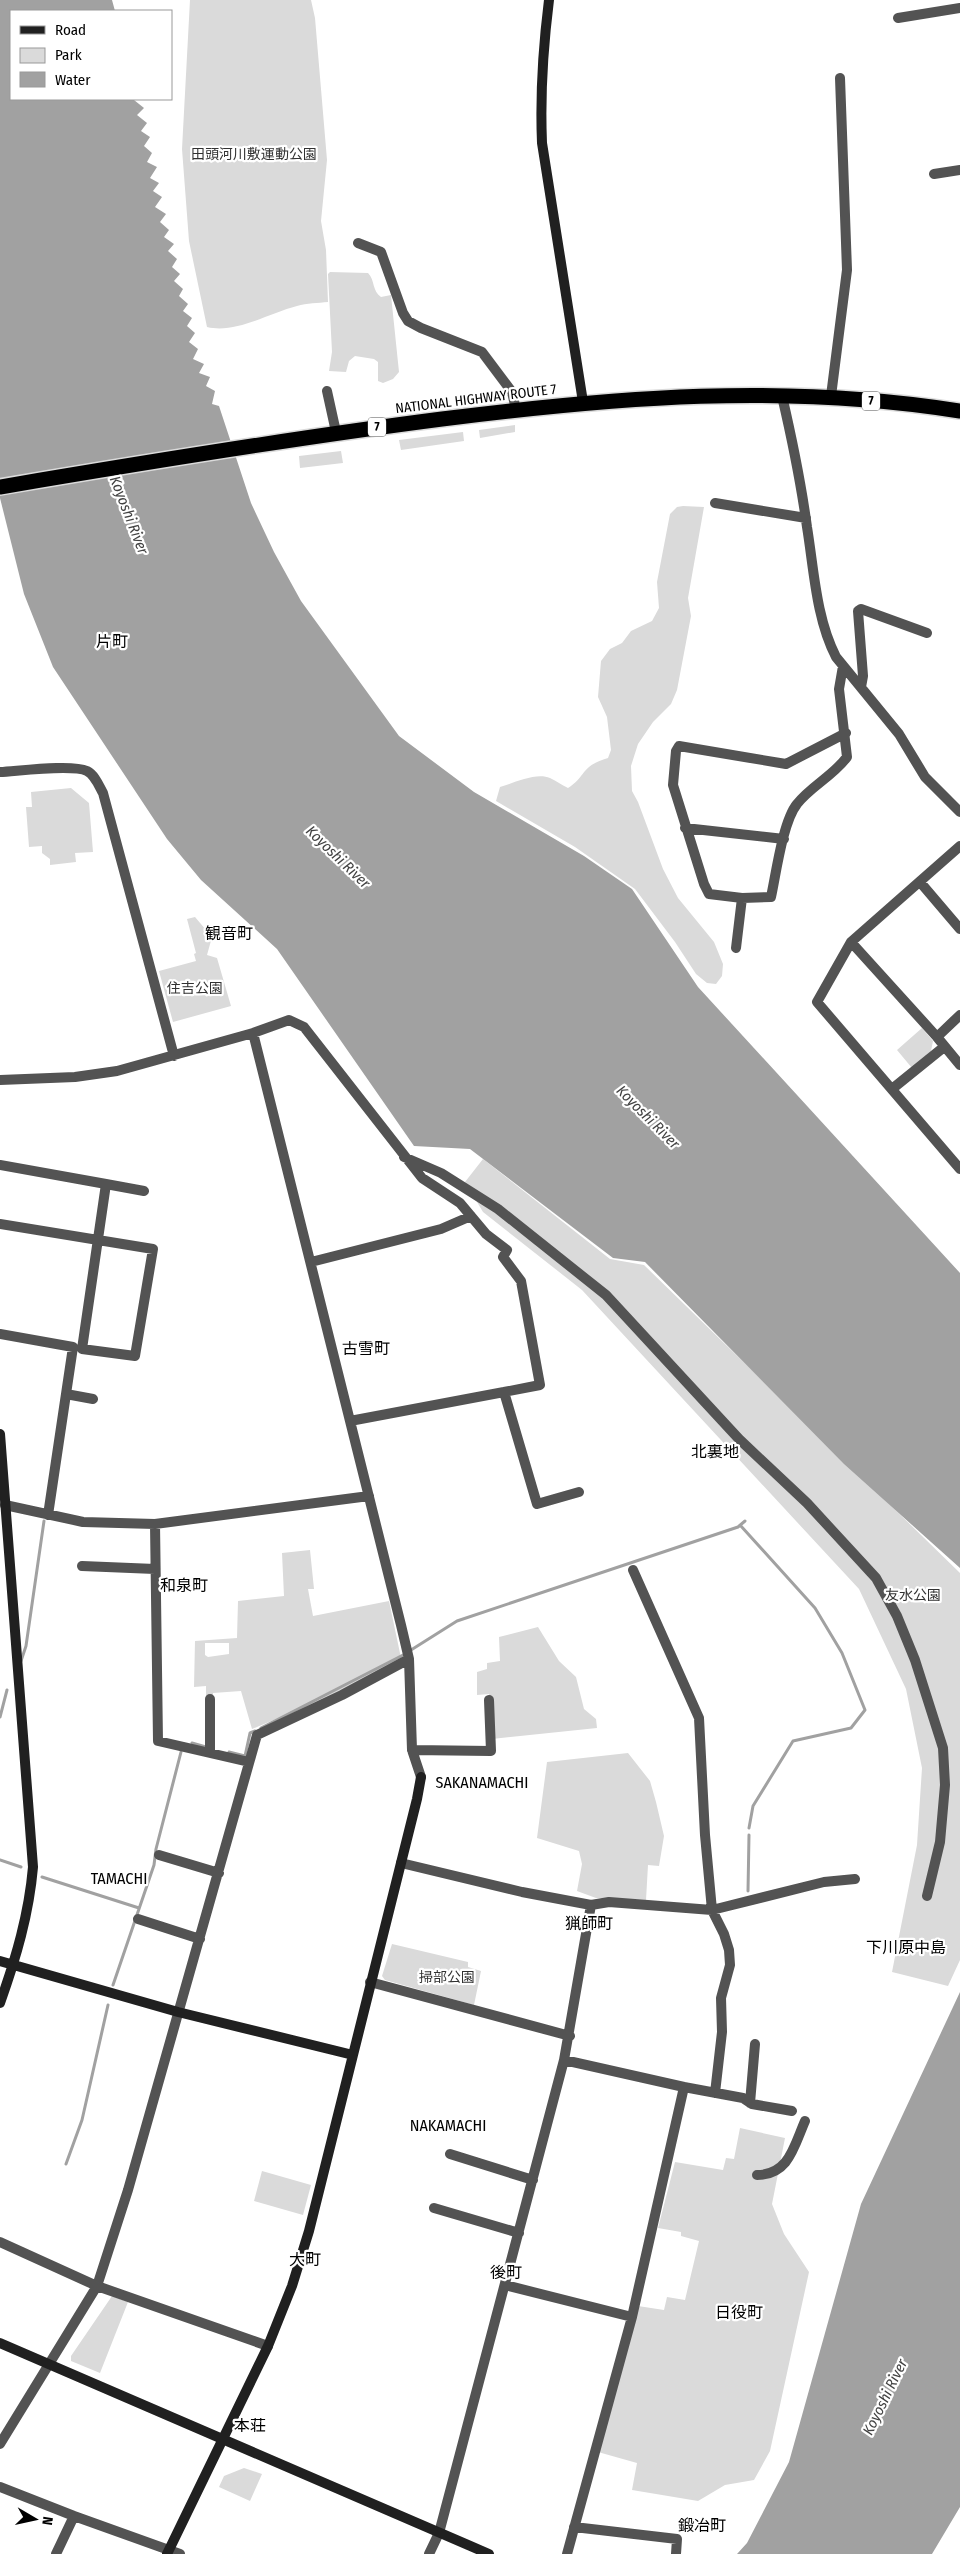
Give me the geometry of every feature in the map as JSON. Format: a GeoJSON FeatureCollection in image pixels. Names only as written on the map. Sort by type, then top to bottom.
{"type":"FeatureCollection","features":[{"type":"Feature","properties":{"kind":"highway","name":"NATIONAL HIGHWAY ROUTE 7"},"geometry":{"type":"LineString","coordinates":[[0,487],[238,446],[583,402],[654,397],[831,396],[960,411]]}},
{"type":"Feature","properties":{"kind":"street"},"geometry":{"type":"LineString","coordinates":[[549,0],[540,106],[542,143],[583,402]]}},
{"type":"Feature","properties":{"kind":"street"},"geometry":{"type":"LineString","coordinates":[[898,18],[960,8]]}},
{"type":"Feature","properties":{"kind":"street"},"geometry":{"type":"LineString","coordinates":[[831,396],[847,270],[840,78]]}},
{"type":"Feature","properties":{"kind":"street"},"geometry":{"type":"LineString","coordinates":[[934,174],[960,170]]}},
{"type":"Feature","properties":{"kind":"street"},"geometry":{"type":"LineString","coordinates":[[358,243],[381,252],[403,313],[408,320],[421,328],[482,352],[512,392],[516,410]]}},
{"type":"Feature","properties":{"kind":"street"},"geometry":{"type":"LineString","coordinates":[[327,391],[336,432]]}},
{"type":"Feature","properties":{"kind":"street"},"geometry":{"type":"LineString","coordinates":[[782,396],[806,518],[819,604],[831,646],[843,666],[899,734],[925,777],[960,812]]}},
{"type":"Feature","properties":{"kind":"street"},"geometry":{"type":"LineString","coordinates":[[715,503],[806,518]]}},
{"type":"Feature","properties":{"kind":"street"},"geometry":{"type":"LineString","coordinates":[[861,687],[863,676],[858,611],[860,608],[927,633]]}},
{"type":"Feature","properties":{"kind":"street"},"geometry":{"type":"LineString","coordinates":[[843,666],[839,690],[846,733],[847,757],[840,767],[797,804],[790,816],[771,897],[742,898],[709,894],[684,828],[673,785],[676,751],[679,746],[786,764],[846,733]]}},
{"type":"Feature","properties":{"kind":"street"},"geometry":{"type":"LineString","coordinates":[[0,772],[74,768],[88,771],[96,780],[102,793],[174,1056]]}},
{"type":"Feature","properties":{"kind":"street"},"geometry":{"type":"LineString","coordinates":[[684,828],[784,839]]}},
{"type":"Feature","properties":{"kind":"street"},"geometry":{"type":"LineString","coordinates":[[960,846],[851,942],[817,1002],[960,1169]]}},
{"type":"Feature","properties":{"kind":"street"},"geometry":{"type":"LineString","coordinates":[[920,882],[960,929]]}},
{"type":"Feature","properties":{"kind":"street"},"geometry":{"type":"LineString","coordinates":[[736,948],[742,898]]}},
{"type":"Feature","properties":{"kind":"street"},"geometry":{"type":"LineString","coordinates":[[851,942],[960,1065]]}},
{"type":"Feature","properties":{"kind":"street"},"geometry":{"type":"LineString","coordinates":[[937,1037],[960,1015]]}},
{"type":"Feature","properties":{"kind":"street"},"geometry":{"type":"LineString","coordinates":[[0,1080],[75,1077],[116,1072],[253,1033],[289,1020],[304,1027],[422,1178],[460,1203],[486,1234],[507,1250],[503,1257],[521,1281],[540,1385],[350,1421]]}},
{"type":"Feature","properties":{"kind":"street"},"geometry":{"type":"LineString","coordinates":[[168,2552],[268,2346],[292,2286],[309,2231],[421,1777],[412,1750],[409,1659],[312,1262],[253,1033]]}},
{"type":"Feature","properties":{"kind":"street"},"geometry":{"type":"LineString","coordinates":[[892,1089],[944,1047]]}},
{"type":"Feature","properties":{"kind":"street"},"geometry":{"type":"LineString","coordinates":[[404,1157],[441,1173],[498,1209],[606,1295],[739,1439],[808,1503],[876,1578],[897,1616],[915,1660],[943,1748],[945,1785],[940,1842],[928,1896]]}},
{"type":"Feature","properties":{"kind":"street"},"geometry":{"type":"LineString","coordinates":[[0,1165],[144,1192]]}},
{"type":"Feature","properties":{"kind":"street"},"geometry":{"type":"LineString","coordinates":[[0,1224],[97,1239],[153,1248],[135,1356],[82,1349],[97,1239],[106,1184]]}},
{"type":"Feature","properties":{"kind":"street"},"geometry":{"type":"LineString","coordinates":[[312,1262],[441,1229],[471,1216]]}},
{"type":"Feature","properties":{"kind":"street"},"geometry":{"type":"LineString","coordinates":[[0,1334],[73,1347],[48,1515]]}},
{"type":"Feature","properties":{"kind":"street"},"geometry":{"type":"LineString","coordinates":[[504,1392],[538,1504],[579,1492]]}},
{"type":"Feature","properties":{"kind":"street"},"geometry":{"type":"LineString","coordinates":[[66,1394],[93,1399]]}},
{"type":"Feature","properties":{"kind":"street"},"geometry":{"type":"LineString","coordinates":[[0,1434],[2,1505],[33,1867],[30,1902],[14,1966],[0,2003]]}},
{"type":"Feature","properties":{"kind":"street"},"geometry":{"type":"LineString","coordinates":[[2,1505],[92,1523],[155,1524],[369,1496]]}},
{"type":"Feature","properties":{"kind":"street"},"geometry":{"type":"LineString","coordinates":[[155,1524],[158,1741],[250,1762]]}},
{"type":"Feature","properties":{"kind":"street"},"geometry":{"type":"LineString","coordinates":[[82,1566],[155,1569]]}},
{"type":"Feature","properties":{"kind":"street"},"geometry":{"type":"LineString","coordinates":[[633,1570],[699,1718],[705,1834],[712,1910],[724,1934],[729,1950],[730,1965],[721,1998],[722,2032],[715,2093]]}},
{"type":"Feature","properties":{"kind":"street"},"geometry":{"type":"LineString","coordinates":[[0,2444],[97,2286],[128,2190],[257,1735],[342,1695],[409,1659]]}},
{"type":"Feature","properties":{"kind":"street"},"geometry":{"type":"LineString","coordinates":[[210,1699],[210,1753]]}},
{"type":"Feature","properties":{"kind":"street"},"geometry":{"type":"LineString","coordinates":[[412,1750],[490,1751],[489,1700]]}},
{"type":"Feature","properties":{"kind":"street"},"geometry":{"type":"LineString","coordinates":[[159,1855],[219,1873]]}},
{"type":"Feature","properties":{"kind":"street"},"geometry":{"type":"LineString","coordinates":[[401,1863],[522,1892],[591,1905],[609,1902],[712,1910],[824,1882],[855,1879]]}},
{"type":"Feature","properties":{"kind":"street"},"geometry":{"type":"LineString","coordinates":[[428,2554],[439,2534],[564,2060],[570,2036],[591,1905]]}},
{"type":"Feature","properties":{"kind":"street"},"geometry":{"type":"LineString","coordinates":[[138,1919],[200,1939]]}},
{"type":"Feature","properties":{"kind":"street"},"geometry":{"type":"LineString","coordinates":[[0,1961],[178,2012],[353,2055]]}},
{"type":"Feature","properties":{"kind":"street"},"geometry":{"type":"LineString","coordinates":[[370,1982],[570,2036]]}},
{"type":"Feature","properties":{"kind":"street"},"geometry":{"type":"LineString","coordinates":[[750,2103],[755,2044]]}},
{"type":"Feature","properties":{"kind":"street"},"geometry":{"type":"LineString","coordinates":[[564,2060],[743,2098],[750,2103],[792,2111]]}},
{"type":"Feature","properties":{"kind":"street"},"geometry":{"type":"LineString","coordinates":[[567,2554],[632,2316],[684,2087]]}},
{"type":"Feature","properties":{"kind":"street"},"geometry":{"type":"LineString","coordinates":[[757,2174],[770,2175],[783,2168],[805,2121]]}},
{"type":"Feature","properties":{"kind":"street"},"geometry":{"type":"LineString","coordinates":[[450,2154],[533,2180]]}},
{"type":"Feature","properties":{"kind":"street"},"geometry":{"type":"LineString","coordinates":[[434,2208],[519,2233]]}},
{"type":"Feature","properties":{"kind":"street"},"geometry":{"type":"LineString","coordinates":[[0,2242],[97,2286],[268,2346]]}},
{"type":"Feature","properties":{"kind":"street"},"geometry":{"type":"LineString","coordinates":[[505,2285],[632,2316]]}},
{"type":"Feature","properties":{"kind":"street"},"geometry":{"type":"LineString","coordinates":[[0,2343],[225,2438],[439,2534],[489,2554]]}},
{"type":"Feature","properties":{"kind":"street"},"geometry":{"type":"LineString","coordinates":[[0,2487],[168,2552],[180,2554]]}},
{"type":"Feature","properties":{"kind":"street"},"geometry":{"type":"LineString","coordinates":[[56,2554],[74,2516]]}},
{"type":"Feature","properties":{"kind":"street"},"geometry":{"type":"LineString","coordinates":[[574,2527],[677,2539],[676,2554]]}},
{"type":"Feature","properties":{"kind":"green space","name":"田頭河川敷運動公園"},"geometry":{"type":"Polygon","coordinates":[[[190,0],[311,0],[315,18],[327,160],[321,221],[326,250],[328,302],[301,305],[229,328],[207,327],[189,241],[182,149],[190,0]]]}},
{"type":"Feature","properties":{"kind":"green space"},"geometry":{"type":"Polygon","coordinates":[[[330,272],[368,273],[378,295],[381,297],[391,295],[399,372],[393,379],[383,383],[378,381],[378,362],[374,359],[355,356],[349,361],[346,372],[329,371],[332,352],[328,274],[330,272]]]}},
{"type":"Feature","properties":{"kind":"green space"},"geometry":{"type":"Polygon","coordinates":[[[515,425],[515,432],[480,438],[479,430],[515,425]]]}},
{"type":"Feature","properties":{"kind":"green space"},"geometry":{"type":"Polygon","coordinates":[[[463,432],[464,441],[401,450],[399,440],[463,432]]]}},
{"type":"Feature","properties":{"kind":"green space"},"geometry":{"type":"Polygon","coordinates":[[[341,451],[343,463],[300,468],[299,456],[341,451]]]}},
{"type":"Feature","properties":{"kind":"green space"},"geometry":{"type":"Polygon","coordinates":[[[677,507],[704,507],[688,598],[691,616],[677,690],[671,704],[653,722],[638,744],[631,766],[632,791],[638,802],[663,869],[678,898],[714,942],[723,964],[722,976],[716,984],[707,983],[696,974],[675,942],[635,889],[575,847],[496,801],[500,787],[532,777],[544,776],[568,788],[593,764],[608,758],[611,750],[607,717],[598,697],[601,661],[610,649],[622,643],[631,631],[652,621],[659,608],[657,582],[670,514],[677,507]]]}},
{"type":"Feature","properties":{"kind":"green space"},"geometry":{"type":"Polygon","coordinates":[[[71,788],[89,803],[93,852],[75,853],[76,862],[50,865],[50,859],[42,853],[42,846],[29,847],[26,807],[32,807],[31,792],[71,788]]]}},
{"type":"Feature","properties":{"kind":"green space","name":"住吉公園"},"geometry":{"type":"Polygon","coordinates":[[[195,917],[212,937],[207,955],[217,958],[231,1006],[173,1022],[159,971],[196,961],[194,954],[196,953],[187,919],[195,917]]]}},
{"type":"Feature","properties":{"kind":"green space"},"geometry":{"type":"Polygon","coordinates":[[[922,1028],[933,1041],[931,1051],[912,1068],[897,1050],[922,1028]]]}},
{"type":"Feature","properties":{"kind":"green space","name":"友水公園"},"geometry":{"type":"Polygon","coordinates":[[[483,1159],[610,1259],[644,1265],[960,1573],[960,1960],[948,1986],[892,1972],[917,1845],[922,1768],[906,1689],[859,1589],[582,1290],[483,1212],[465,1182],[483,1159]]]}},
{"type":"Feature","properties":{"kind":"green space"},"geometry":{"type":"Polygon","coordinates":[[[310,1550],[314,1589],[308,1589],[313,1616],[389,1601],[401,1658],[331,1696],[252,1729],[241,1691],[213,1693],[213,1696],[206,1696],[206,1686],[194,1687],[195,1641],[237,1638],[238,1601],[284,1596],[282,1553],[310,1550]],[[205,1643],[205,1655],[208,1657],[229,1654],[229,1643],[205,1643]]]}},
{"type":"Feature","properties":{"kind":"green space"},"geometry":{"type":"Polygon","coordinates":[[[538,1627],[559,1661],[576,1677],[584,1709],[596,1719],[597,1728],[492,1739],[489,1694],[477,1695],[477,1672],[487,1669],[487,1663],[500,1661],[499,1637],[538,1627]]]}},
{"type":"Feature","properties":{"kind":"green space"},"geometry":{"type":"Polygon","coordinates":[[[628,1753],[650,1781],[656,1802],[664,1836],[659,1866],[648,1865],[646,1900],[596,1898],[577,1891],[582,1864],[579,1851],[537,1838],[547,1762],[628,1753]]]}},
{"type":"Feature","properties":{"kind":"green space","name":"掃部公園"},"geometry":{"type":"Polygon","coordinates":[[[392,1944],[468,1962],[468,1967],[481,1971],[474,2005],[385,1980],[382,1976],[392,1944]]]}},
{"type":"Feature","properties":{"kind":"green space"},"geometry":{"type":"Polygon","coordinates":[[[740,2128],[785,2138],[772,2204],[784,2234],[809,2272],[770,2451],[754,2480],[725,2485],[698,2501],[632,2490],[637,2463],[598,2452],[638,2306],[664,2310],[667,2297],[685,2300],[699,2241],[681,2236],[681,2232],[658,2228],[675,2162],[723,2170],[726,2158],[734,2159],[740,2128]]]}},
{"type":"Feature","properties":{"kind":"green space"},"geometry":{"type":"Polygon","coordinates":[[[262,2171],[311,2185],[303,2215],[254,2201],[262,2171]]]}},
{"type":"Feature","properties":{"kind":"green space"},"geometry":{"type":"Polygon","coordinates":[[[112,2296],[128,2302],[100,2373],[71,2361],[71,2356],[112,2296]]]}},
{"type":"Feature","properties":{"kind":"green space"},"geometry":{"type":"Polygon","coordinates":[[[244,2468],[262,2474],[250,2501],[219,2487],[224,2476],[244,2468]]]}},
{"type":"Feature","properties":{"kind":"water","name":"Koyoshi River"},"geometry":{"type":"Polygon","coordinates":[[[0,0],[112,0],[115,10],[10,10],[10,100],[134,100],[144,108],[137,115],[147,123],[141,131],[150,137],[144,146],[152,153],[147,162],[157,167],[150,178],[159,183],[153,191],[162,197],[155,207],[166,214],[160,222],[169,230],[164,237],[174,244],[168,251],[177,259],[172,267],[180,274],[174,281],[183,289],[179,296],[188,304],[183,311],[192,318],[187,326],[195,333],[189,342],[198,349],[193,359],[204,364],[199,373],[210,377],[206,386],[215,391],[212,404],[219,406],[251,503],[274,552],[301,601],[399,736],[474,792],[584,856],[632,889],[698,987],[960,1273],[960,1568],[844,1464],[645,1262],[613,1258],[470,1149],[414,1146],[277,949],[201,880],[167,839],[53,667],[24,594],[0,498],[0,0]]]}},
{"type":"Feature","properties":{"kind":"water","name":"Koyoshi River"},"geometry":{"type":"Polygon","coordinates":[[[960,1992],[960,2507],[932,2554],[737,2554],[747,2543],[789,2462],[861,2204],[960,1992]]]}},
{"type":"Feature","properties":{"kind":"waterway"},"geometry":{"type":"LineString","coordinates":[[21,1661],[26,1646],[44,1521]]}},
{"type":"Feature","properties":{"kind":"waterway"},"geometry":{"type":"LineString","coordinates":[[411,1650],[457,1621],[738,1527],[745,1521]]}},
{"type":"Feature","properties":{"kind":"waterway"},"geometry":{"type":"LineString","coordinates":[[740,1525],[815,1608],[842,1653],[865,1710],[851,1728],[793,1741],[753,1806],[749,1828]]}},
{"type":"Feature","properties":{"kind":"waterway"},"geometry":{"type":"LineString","coordinates":[[261,1728],[405,1654]]}},
{"type":"Feature","properties":{"kind":"waterway"},"geometry":{"type":"LineString","coordinates":[[0,1717],[7,1690]]}},
{"type":"Feature","properties":{"kind":"waterway"},"geometry":{"type":"LineString","coordinates":[[229,1752],[245,1756],[250,1733],[255,1731]]}},
{"type":"Feature","properties":{"kind":"waterway"},"geometry":{"type":"LineString","coordinates":[[192,1743],[206,1747]]}},
{"type":"Feature","properties":{"kind":"waterway"},"geometry":{"type":"LineString","coordinates":[[113,1985],[154,1865],[156,1849],[181,1752]]}},
{"type":"Feature","properties":{"kind":"waterway"},"geometry":{"type":"LineString","coordinates":[[748,1891],[749,1835]]}},
{"type":"Feature","properties":{"kind":"waterway"},"geometry":{"type":"LineString","coordinates":[[0,1860],[21,1867]]}},
{"type":"Feature","properties":{"kind":"waterway"},"geometry":{"type":"LineString","coordinates":[[42,1877],[139,1908]]}},
{"type":"Feature","properties":{"kind":"waterway"},"geometry":{"type":"LineString","coordinates":[[66,2164],[82,2120],[108,2005]]}},
{"type":"Feature","properties":{"kind":"district","name":"片町"},"geometry":{"type":"Point","coordinates":[112,641]}},
{"type":"Feature","properties":{"kind":"district","name":"観音町"},"geometry":{"type":"Point","coordinates":[229,933]}},
{"type":"Feature","properties":{"kind":"district","name":"古雪町"},"geometry":{"type":"Point","coordinates":[366,1348]}},
{"type":"Feature","properties":{"kind":"district","name":"北裏地"},"geometry":{"type":"Point","coordinates":[715,1451]}},
{"type":"Feature","properties":{"kind":"district","name":"和泉町"},"geometry":{"type":"Point","coordinates":[184,1585]}},
{"type":"Feature","properties":{"kind":"district","name":"SAKANAMACHI"},"geometry":{"type":"Point","coordinates":[482,1782]}},
{"type":"Feature","properties":{"kind":"district","name":"TAMACHI"},"geometry":{"type":"Point","coordinates":[119,1878]}},
{"type":"Feature","properties":{"kind":"district","name":"猟師町"},"geometry":{"type":"Point","coordinates":[589,1923]}},
{"type":"Feature","properties":{"kind":"district","name":"下川原中島"},"geometry":{"type":"Point","coordinates":[906,1947]}},
{"type":"Feature","properties":{"kind":"district","name":"NAKAMACHI"},"geometry":{"type":"Point","coordinates":[448,2125]}},
{"type":"Feature","properties":{"kind":"district","name":"大町"},"geometry":{"type":"Point","coordinates":[305,2259]}},
{"type":"Feature","properties":{"kind":"district","name":"後町"},"geometry":{"type":"Point","coordinates":[506,2272]}},
{"type":"Feature","properties":{"kind":"district","name":"日役町"},"geometry":{"type":"Point","coordinates":[739,2312]}},
{"type":"Feature","properties":{"kind":"district","name":"本荘"},"geometry":{"type":"Point","coordinates":[250,2425]}},
{"type":"Feature","properties":{"kind":"district","name":"鍛冶町"},"geometry":{"type":"Point","coordinates":[702,2525]}}]}
